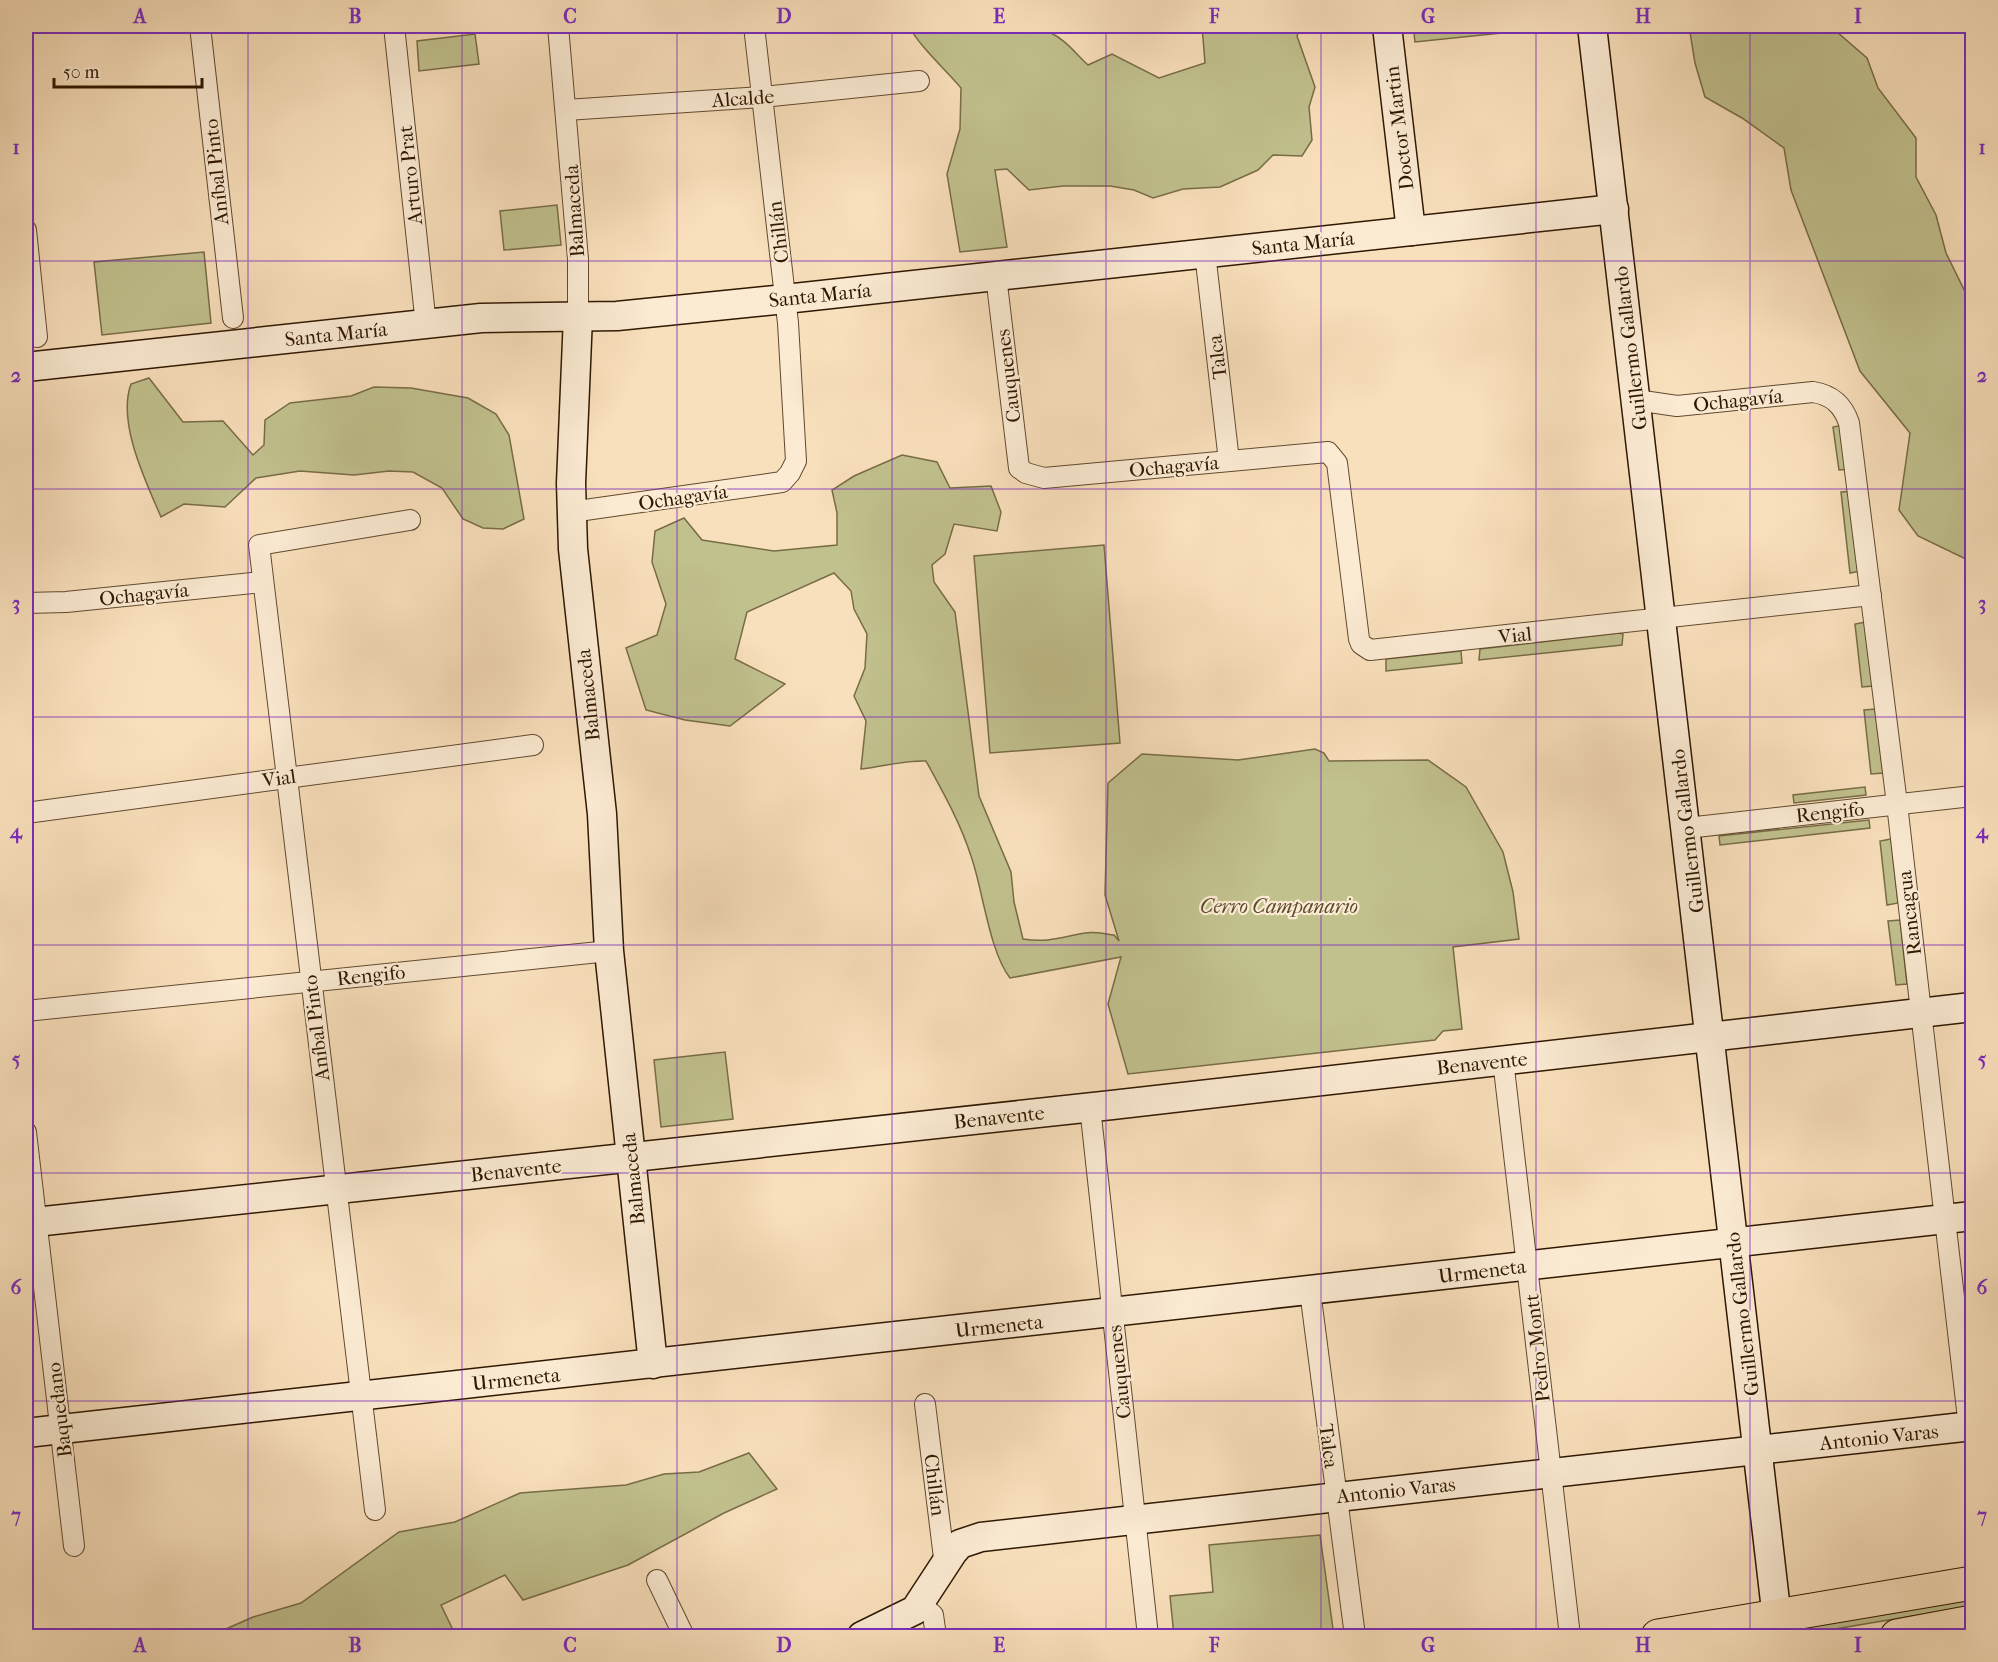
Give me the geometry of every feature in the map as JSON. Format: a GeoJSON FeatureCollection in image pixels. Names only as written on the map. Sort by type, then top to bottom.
{"type":"FeatureCollection","features":[{"type":"Feature","properties":{"kind":"highway"},"geometry":{"type":"LineString","coordinates":[[1658,1636],[1778,1626],[1972,1583]]}},
{"type":"Feature","properties":{"kind":"highway"},"geometry":{"type":"LineString","coordinates":[[1898,1636],[1972,1622]]}},
{"type":"Feature","properties":{"kind":"main road","name":"Doctor Martin"},"geometry":{"type":"LineString","coordinates":[[1387,26],[1411,231]]}},
{"type":"Feature","properties":{"kind":"main road","name":"Guillermo Gallardo"},"geometry":{"type":"LineString","coordinates":[[1592,26],[1778,1626]]}},
{"type":"Feature","properties":{"kind":"main road","name":"Santa María"},"geometry":{"type":"LineString","coordinates":[[26,367],[481,318],[617,316],[1614,209]]}},
{"type":"Feature","properties":{"kind":"main road","name":"Balmaceda"},"geometry":{"type":"LineString","coordinates":[[578,316],[571,512],[576,587],[602,814],[609,951],[653,1364]]}},
{"type":"Feature","properties":{"kind":"main road","name":"Benavente"},"geometry":{"type":"LineString","coordinates":[[31,1222],[631,1158],[1972,1007]]}},
{"type":"Feature","properties":{"kind":"main road","name":"Urmeneta"},"geometry":{"type":"LineString","coordinates":[[26,1433],[1972,1216]]}},
{"type":"Feature","properties":{"kind":"main road","name":"Antonio Varas"},"geometry":{"type":"LineString","coordinates":[[861,1636],[907,1615],[920,1604],[953,1552],[970,1539],[1971,1427]]}},
{"type":"Feature","properties":{"kind":"street","name":"Aníbal Pinto"},"geometry":{"type":"LineString","coordinates":[[200,26],[233,318]]}},
{"type":"Feature","properties":{"kind":"street","name":"Arturo Prat"},"geometry":{"type":"LineString","coordinates":[[394,26],[426,325]]}},
{"type":"Feature","properties":{"kind":"street","name":"Balmaceda"},"geometry":{"type":"LineString","coordinates":[[558,26],[578,259],[578,316]]}},
{"type":"Feature","properties":{"kind":"street","name":"Chillán"},"geometry":{"type":"LineString","coordinates":[[754,26],[785,299],[796,460],[790,473]]}},
{"type":"Feature","properties":{"kind":"street","name":"Alcalde"},"geometry":{"type":"LineString","coordinates":[[566,110],[762,97],[919,81]]}},
{"type":"Feature","properties":{"kind":"street"},"geometry":{"type":"LineString","coordinates":[[26,230],[37,338]]}},
{"type":"Feature","properties":{"kind":"street","name":"Talca"},"geometry":{"type":"LineString","coordinates":[[1205,253],[1228,461]]}},
{"type":"Feature","properties":{"kind":"street","name":"Cauquenes"},"geometry":{"type":"LineString","coordinates":[[996,276],[1019,468],[1026,473]]}},
{"type":"Feature","properties":{"kind":"street","name":"Ochagavía"},"geometry":{"type":"LineString","coordinates":[[1636,400],[1677,406],[1813,392],[1824,395],[1839,404]]}},
{"type":"Feature","properties":{"kind":"street","name":"Rancagua"},"geometry":{"type":"LineString","coordinates":[[1839,404],[1849,423],[1971,1427]]}},
{"type":"Feature","properties":{"kind":"street","name":"Ochagavía"},"geometry":{"type":"LineString","coordinates":[[1026,473],[1044,478],[1323,452]]}},
{"type":"Feature","properties":{"kind":"street","name":"Vial"},"geometry":{"type":"LineString","coordinates":[[1323,452],[1332,455],[1337,463],[1359,639],[1365,648],[1382,650],[1871,595]]}},
{"type":"Feature","properties":{"kind":"street","name":"Ochagavía"},"geometry":{"type":"LineString","coordinates":[[571,512],[756,487],[782,482],[790,473]]}},
{"type":"Feature","properties":{"kind":"street","name":"Aníbal Pinto"},"geometry":{"type":"LineString","coordinates":[[375,1510],[285,777],[259,545],[410,520]]}},
{"type":"Feature","properties":{"kind":"street","name":"Ochagavía"},"geometry":{"type":"LineString","coordinates":[[26,603],[66,602],[262,582]]}},
{"type":"Feature","properties":{"kind":"street","name":"Vial"},"geometry":{"type":"LineString","coordinates":[[26,813],[533,745]]}},
{"type":"Feature","properties":{"kind":"street","name":"Rengifo"},"geometry":{"type":"LineString","coordinates":[[1687,828],[1972,796]]}},
{"type":"Feature","properties":{"kind":"street","name":"Rengifo"},"geometry":{"type":"LineString","coordinates":[[26,1011],[609,951]]}},
{"type":"Feature","properties":{"kind":"street","name":"Pedro Montt"},"geometry":{"type":"LineString","coordinates":[[1503,1060],[1570,1636]]}},
{"type":"Feature","properties":{"kind":"street","name":"Cauquenes"},"geometry":{"type":"LineString","coordinates":[[1090,1107],[1148,1636]]}},
{"type":"Feature","properties":{"kind":"street","name":"Baquedano"},"geometry":{"type":"LineString","coordinates":[[26,1132],[31,1222],[61,1429],[74,1546]]}},
{"type":"Feature","properties":{"kind":"street","name":"Talca"},"geometry":{"type":"LineString","coordinates":[[1310,1291],[1355,1636]]}},
{"type":"Feature","properties":{"kind":"street","name":"Chillán"},"geometry":{"type":"LineString","coordinates":[[925,1404],[945,1566]]}},
{"type":"Feature","properties":{"kind":"street"},"geometry":{"type":"LineString","coordinates":[[657,1580],[684,1636]]}},
{"type":"Feature","properties":{"kind":"street"},"geometry":{"type":"LineString","coordinates":[[920,1604],[933,1615],[936,1636]]}},
{"type":"Feature","properties":{"kind":"green space"},"geometry":{"type":"Polygon","coordinates":[[[981,23],[1036,28],[1060,39],[1088,65],[1112,54],[1159,78],[1205,63],[1202,26],[1301,26],[1297,36],[1315,87],[1309,107],[1312,140],[1302,156],[1273,155],[1258,170],[1220,187],[1183,189],[1153,198],[1134,190],[1110,186],[1063,186],[1029,190],[1007,169],[995,170],[1007,247],[960,252],[947,174],[960,129],[961,88],[925,49],[909,26],[981,23]]]}},
{"type":"Feature","properties":{"kind":"green space"},"geometry":{"type":"Polygon","coordinates":[[[1487,26],[1560,27],[1415,42],[1414,33],[1487,26]]]}},
{"type":"Feature","properties":{"kind":"green space"},"geometry":{"type":"Polygon","coordinates":[[[1689,26],[1830,26],[1867,58],[1878,88],[1916,138],[1916,177],[1936,215],[1946,253],[1972,306],[1972,562],[1918,536],[1899,510],[1910,433],[1860,371],[1791,190],[1784,148],[1742,118],[1705,97],[1695,63],[1689,26]]]}},
{"type":"Feature","properties":{"kind":"green space"},"geometry":{"type":"Polygon","coordinates":[[[475,34],[479,64],[419,71],[417,41],[475,34]]]}},
{"type":"Feature","properties":{"kind":"green space"},"geometry":{"type":"Polygon","coordinates":[[[557,205],[561,245],[504,250],[500,211],[557,205]]]}},
{"type":"Feature","properties":{"kind":"green space"},"geometry":{"type":"Polygon","coordinates":[[[204,252],[211,323],[102,335],[94,262],[204,252]]]}},
{"type":"Feature","properties":{"kind":"green space"},"geometry":{"type":"Polygon","coordinates":[[[149,378],[183,422],[223,421],[253,455],[264,445],[265,420],[290,403],[351,396],[374,387],[411,388],[468,398],[496,414],[509,435],[524,519],[503,529],[483,528],[463,519],[442,488],[413,472],[389,471],[354,475],[300,471],[256,478],[225,507],[184,504],[161,517],[135,451],[128,416],[131,384],[149,378]]]}},
{"type":"Feature","properties":{"kind":"green space"},"geometry":{"type":"Polygon","coordinates":[[[1844,425],[1850,469],[1839,470],[1833,427],[1844,425]]]}},
{"type":"Feature","properties":{"kind":"green space","name":"Cerro Campanario"},"geometry":{"type":"Polygon","coordinates":[[[902,455],[937,462],[950,488],[991,486],[1001,512],[997,531],[954,524],[945,554],[932,565],[934,582],[955,612],[979,796],[1011,872],[1014,902],[1023,939],[1048,940],[1092,932],[1114,935],[1119,941],[1105,895],[1108,783],[1142,754],[1238,760],[1315,749],[1324,753],[1329,761],[1428,760],[1466,787],[1503,852],[1513,892],[1519,939],[1453,947],[1462,1029],[1443,1031],[1435,1040],[1128,1074],[1108,1004],[1121,957],[1010,978],[997,952],[967,843],[926,761],[861,769],[866,721],[854,696],[865,668],[867,634],[854,609],[851,591],[834,573],[747,612],[735,659],[785,684],[730,726],[685,720],[646,710],[626,648],[657,635],[666,604],[652,562],[655,531],[684,518],[702,540],[774,551],[837,545],[837,513],[832,490],[854,476],[902,455]]]}},
{"type":"Feature","properties":{"kind":"green space"},"geometry":{"type":"Polygon","coordinates":[[[1853,491],[1861,571],[1850,573],[1841,492],[1853,491]]]}},
{"type":"Feature","properties":{"kind":"green space"},"geometry":{"type":"Polygon","coordinates":[[[1104,545],[1120,743],[990,753],[974,556],[1104,545]]]}},
{"type":"Feature","properties":{"kind":"green space"},"geometry":{"type":"Polygon","coordinates":[[[1866,622],[1873,686],[1862,687],[1855,624],[1866,622]]]}},
{"type":"Feature","properties":{"kind":"green space"},"geometry":{"type":"Polygon","coordinates":[[[1623,634],[1622,645],[1479,660],[1480,649],[1623,634]]]}},
{"type":"Feature","properties":{"kind":"green space"},"geometry":{"type":"Polygon","coordinates":[[[1461,651],[1462,663],[1386,671],[1386,659],[1461,651]]]}},
{"type":"Feature","properties":{"kind":"green space"},"geometry":{"type":"Polygon","coordinates":[[[1875,709],[1883,773],[1871,774],[1864,710],[1875,709]]]}},
{"type":"Feature","properties":{"kind":"green space"},"geometry":{"type":"Polygon","coordinates":[[[1865,787],[1866,795],[1794,803],[1793,795],[1865,787]]]}},
{"type":"Feature","properties":{"kind":"green space"},"geometry":{"type":"Polygon","coordinates":[[[1869,820],[1870,828],[1720,845],[1719,836],[1869,820]]]}},
{"type":"Feature","properties":{"kind":"green space"},"geometry":{"type":"Polygon","coordinates":[[[1891,839],[1898,903],[1887,905],[1880,841],[1891,839]]]}},
{"type":"Feature","properties":{"kind":"green space"},"geometry":{"type":"Polygon","coordinates":[[[1900,920],[1907,984],[1896,985],[1888,921],[1900,920]]]}},
{"type":"Feature","properties":{"kind":"green space"},"geometry":{"type":"Polygon","coordinates":[[[725,1052],[733,1119],[661,1127],[654,1060],[725,1052]]]}},
{"type":"Feature","properties":{"kind":"green space"},"geometry":{"type":"Polygon","coordinates":[[[749,1453],[777,1489],[724,1513],[628,1565],[523,1600],[505,1575],[441,1605],[455,1634],[450,1636],[210,1636],[253,1617],[301,1603],[399,1532],[455,1522],[520,1493],[626,1485],[664,1474],[699,1472],[749,1453]]]}},
{"type":"Feature","properties":{"kind":"green space"},"geometry":{"type":"Polygon","coordinates":[[[1320,1535],[1334,1636],[1174,1636],[1170,1596],[1213,1592],[1209,1545],[1320,1535]]]}},
{"type":"Feature","properties":{"kind":"green space"},"geometry":{"type":"Polygon","coordinates":[[[1972,1598],[1972,1606],[1799,1635],[1794,1635],[1792,1629],[1972,1598]]]}}]}
